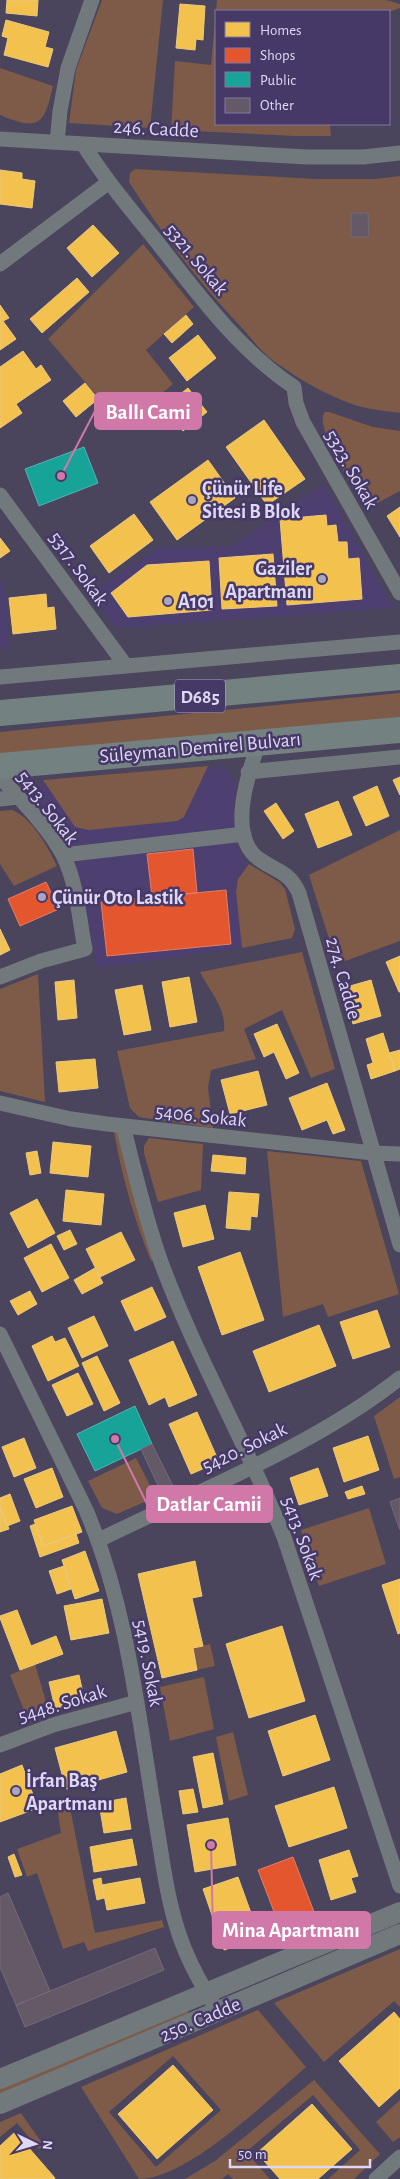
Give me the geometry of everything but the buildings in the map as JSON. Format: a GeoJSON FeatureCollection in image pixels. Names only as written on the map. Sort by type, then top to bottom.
{"type":"FeatureCollection","features":[{"type":"Feature","properties":{"kind":"highway","name":"D685"},"geometry":{"type":"LineString","coordinates":[[0,714],[400,677]]}},
{"type":"Feature","properties":{"kind":"highway","name":"Süleyman Demirel Bulvarı"},"geometry":{"type":"LineString","coordinates":[[0,766],[400,730]]}},
{"type":"Feature","properties":{"kind":"street"},"geometry":{"type":"LineString","coordinates":[[57,142],[60,111],[68,68],[92,0]]}},
{"type":"Feature","properties":{"kind":"street","name":"246. Cadde"},"geometry":{"type":"LineString","coordinates":[[0,139],[307,157],[363,157],[400,153]]}},
{"type":"Feature","properties":{"kind":"street","name":"5321. Sokak"},"geometry":{"type":"LineString","coordinates":[[83,144],[109,182],[183,276],[264,364],[294,387]]}},
{"type":"Feature","properties":{"kind":"street"},"geometry":{"type":"LineString","coordinates":[[0,264],[109,182]]}},
{"type":"Feature","properties":{"kind":"street","name":"5323. Sokak"},"geometry":{"type":"LineString","coordinates":[[294,387],[296,403],[303,422],[400,593]]}},
{"type":"Feature","properties":{"kind":"street","name":"5317. Sokak"},"geometry":{"type":"LineString","coordinates":[[0,495],[126,666]]}},
{"type":"Feature","properties":{"kind":"street"},"geometry":{"type":"LineString","coordinates":[[0,677],[400,642]]}},
{"type":"Feature","properties":{"kind":"street","name":"274. Cadde"},"geometry":{"type":"LineString","coordinates":[[259,742],[248,772],[242,809],[244,834],[252,853],[291,878],[299,893],[400,1245]]}},
{"type":"Feature","properties":{"kind":"street"},"geometry":{"type":"LineString","coordinates":[[248,772],[400,757]]}},
{"type":"Feature","properties":{"kind":"street","name":"5413. Sokak"},"geometry":{"type":"LineString","coordinates":[[0,777],[51,837],[63,856],[71,878],[85,949],[41,961],[0,977]]}},
{"type":"Feature","properties":{"kind":"street"},"geometry":{"type":"LineString","coordinates":[[0,799],[18,797]]}},
{"type":"Feature","properties":{"kind":"street"},"geometry":{"type":"LineString","coordinates":[[63,856],[244,834]]}},
{"type":"Feature","properties":{"kind":"street","name":"5406. Sokak"},"geometry":{"type":"LineString","coordinates":[[0,1104],[70,1119],[123,1126],[373,1154],[400,1154]]}},
{"type":"Feature","properties":{"kind":"street","name":"5413. Sokak"},"geometry":{"type":"LineString","coordinates":[[123,1126],[161,1262],[213,1384],[284,1537],[400,1886]]}},
{"type":"Feature","properties":{"kind":"street","name":"5419. Sokak"},"geometry":{"type":"LineString","coordinates":[[0,1334],[99,1540],[119,1616],[137,1702],[171,1907],[187,1955],[218,2012]]}},
{"type":"Feature","properties":{"kind":"street","name":"5420. Sokak"},"geometry":{"type":"LineString","coordinates":[[99,1540],[252,1467],[337,1421],[400,1378]]}},
{"type":"Feature","properties":{"kind":"street","name":"5448. Sokak"},"geometry":{"type":"LineString","coordinates":[[0,1745],[52,1725],[137,1702]]}},
{"type":"Feature","properties":{"kind":"street","name":"250. Cadde"},"geometry":{"type":"LineString","coordinates":[[0,2079],[400,1912]]}},
{"type":"Feature","properties":{"kind":"street","name":"250. Cadde"},"geometry":{"type":"LineString","coordinates":[[0,2104],[400,1934]]}},
{"type":"Feature","properties":{"kind":"street"},"geometry":{"type":"LineString","coordinates":[[376,2179],[399,2158]]}},
{"type":"Feature","properties":{"kind":"shaded area"},"geometry":{"type":"Polygon","coordinates":[[[102,0],[163,0],[150,128],[69,123],[76,70],[102,0]]]}},
{"type":"Feature","properties":{"kind":"shaded area"},"geometry":{"type":"Polygon","coordinates":[[[217,0],[386,0],[400,4],[400,8],[390,12],[390,10],[216,10],[217,0]]]}},
{"type":"Feature","properties":{"kind":"shaded area"},"geometry":{"type":"Polygon","coordinates":[[[215,22],[215,125],[330,125],[331,136],[171,130],[175,61],[211,65],[215,22]]]}},
{"type":"Feature","properties":{"kind":"shaded area"},"geometry":{"type":"Polygon","coordinates":[[[0,68],[53,86],[43,117],[38,121],[23,123],[0,115],[0,68]]]}},
{"type":"Feature","properties":{"kind":"shaded area"},"geometry":{"type":"Polygon","coordinates":[[[135,169],[315,179],[375,179],[400,176],[400,413],[362,407],[342,400],[299,378],[265,354],[182,258],[155,221],[129,182],[130,173],[135,169]]]}},
{"type":"Feature","properties":{"kind":"shaded area"},"geometry":{"type":"Polygon","coordinates":[[[143,244],[194,307],[146,350],[173,384],[123,426],[48,339],[143,244]]]}},
{"type":"Feature","properties":{"kind":"shaded area"},"geometry":{"type":"Polygon","coordinates":[[[325,412],[373,427],[400,431],[400,491],[366,509],[330,444],[323,419],[325,412]]]}},
{"type":"Feature","properties":{"kind":"shaded area"},"geometry":{"type":"Polygon","coordinates":[[[324,484],[393,608],[116,628],[91,594],[158,547],[230,547],[324,484]]]}},
{"type":"Feature","properties":{"kind":"shaded area"},"geometry":{"type":"Polygon","coordinates":[[[4,581],[9,647],[0,648],[0,582],[4,581]]]}},
{"type":"Feature","properties":{"kind":"shaded area"},"geometry":{"type":"Polygon","coordinates":[[[400,693],[400,718],[0,755],[0,732],[400,693]]]}},
{"type":"Feature","properties":{"kind":"shaded area"},"geometry":{"type":"Polygon","coordinates":[[[208,766],[184,817],[177,821],[89,830],[75,827],[43,780],[208,766]]]}},
{"type":"Feature","properties":{"kind":"shaded area"},"geometry":{"type":"Polygon","coordinates":[[[223,766],[237,784],[234,805],[236,838],[239,850],[249,864],[238,879],[236,892],[242,948],[97,968],[85,902],[61,839],[31,797],[43,780],[223,766]]]}},
{"type":"Feature","properties":{"kind":"shaded area"},"geometry":{"type":"Polygon","coordinates":[[[12,810],[33,826],[57,866],[14,886],[0,864],[0,811],[12,810]]]}},
{"type":"Feature","properties":{"kind":"shaded area"},"geometry":{"type":"Polygon","coordinates":[[[400,830],[400,941],[337,964],[309,875],[400,830]]]}},
{"type":"Feature","properties":{"kind":"shaded area"},"geometry":{"type":"Polygon","coordinates":[[[249,864],[279,882],[285,889],[295,929],[292,938],[242,948],[236,892],[238,879],[249,864]]]}},
{"type":"Feature","properties":{"kind":"shaded area"},"geometry":{"type":"Polygon","coordinates":[[[302,952],[335,1069],[311,1078],[282,1010],[244,1029],[256,1059],[211,1070],[208,1088],[213,1128],[139,1117],[130,1108],[117,1051],[224,1031],[220,1007],[200,972],[302,952]]]}},
{"type":"Feature","properties":{"kind":"shaded area"},"geometry":{"type":"Polygon","coordinates":[[[38,974],[45,1102],[0,1091],[0,989],[38,974]]]}},
{"type":"Feature","properties":{"kind":"shaded area"},"geometry":{"type":"Polygon","coordinates":[[[114,1132],[119,1132],[155,1259],[151,1261],[129,1198],[114,1132]]]}},
{"type":"Feature","properties":{"kind":"shaded area"},"geometry":{"type":"Polygon","coordinates":[[[149,1138],[203,1144],[201,1190],[158,1202],[144,1153],[144,1146],[149,1138]]]}},
{"type":"Feature","properties":{"kind":"shaded area"},"geometry":{"type":"Polygon","coordinates":[[[267,1151],[361,1161],[399,1294],[328,1317],[323,1304],[283,1317],[267,1151]]]}},
{"type":"Feature","properties":{"kind":"shaded area"},"geometry":{"type":"Polygon","coordinates":[[[400,1397],[400,1477],[394,1479],[374,1416],[400,1397]]]}},
{"type":"Feature","properties":{"kind":"shaded area"},"geometry":{"type":"Polygon","coordinates":[[[136,1458],[156,1497],[117,1514],[102,1508],[88,1481],[136,1458]]]}},
{"type":"Feature","properties":{"kind":"shaded area"},"geometry":{"type":"Polygon","coordinates":[[[369,1508],[386,1564],[319,1586],[301,1530],[369,1508]]]}},
{"type":"Feature","properties":{"kind":"shaded area"},"geometry":{"type":"Polygon","coordinates":[[[210,1644],[215,1666],[197,1670],[193,1648],[210,1644]]]}},
{"type":"Feature","properties":{"kind":"shaded area"},"geometry":{"type":"Polygon","coordinates":[[[35,1664],[49,1712],[28,1720],[10,1675],[35,1664]]]}},
{"type":"Feature","properties":{"kind":"shaded area"},"geometry":{"type":"Polygon","coordinates":[[[204,1677],[214,1729],[170,1741],[160,1687],[204,1677]]]}},
{"type":"Feature","properties":{"kind":"shaded area"},"geometry":{"type":"Polygon","coordinates":[[[233,1732],[248,1795],[229,1801],[216,1737],[233,1732]]]}},
{"type":"Feature","properties":{"kind":"shaded area"},"geometry":{"type":"Polygon","coordinates":[[[68,1798],[95,1933],[162,1920],[164,1927],[88,1951],[84,1942],[63,1949],[37,1873],[27,1877],[17,1849],[61,1833],[56,1800],[68,1798]]]}},
{"type":"Feature","properties":{"kind":"shaded area"},"geometry":{"type":"Polygon","coordinates":[[[400,1949],[400,2007],[394,2001],[324,2062],[274,2003],[400,1949]]]}},
{"type":"Feature","properties":{"kind":"shaded area"},"geometry":{"type":"Polygon","coordinates":[[[187,2009],[190,2016],[0,2096],[0,2088],[187,2009]]]}},
{"type":"Feature","properties":{"kind":"shaded area"},"geometry":{"type":"Polygon","coordinates":[[[258,2010],[306,2067],[250,2116],[204,2152],[181,2166],[159,2176],[139,2179],[81,2087],[258,2010]],[[173,2056],[109,2112],[156,2167],[221,2110],[173,2056]]]}},
{"type":"Feature","properties":{"kind":"shaded area"},"geometry":{"type":"Polygon","coordinates":[[[314,2080],[380,2154],[354,2179],[328,2179],[360,2150],[313,2095],[246,2152],[270,2179],[233,2179],[228,2174],[222,2179],[185,2179],[215,2161],[314,2080]]]}},
{"type":"Feature","properties":{"kind":"shaded area"},"geometry":{"type":"Polygon","coordinates":[[[400,2100],[400,2137],[393,2142],[376,2122],[400,2100]]]}},
{"type":"Feature","properties":{"kind":"shaded area"},"geometry":{"type":"Polygon","coordinates":[[[21,2113],[44,2146],[39,2149],[17,2123],[0,2137],[0,2122],[21,2113]]]}},
{"type":"Feature","properties":{"kind":"place","name":"Ballı Cami"},"geometry":{"type":"Point","coordinates":[61,476]}},
{"type":"Feature","properties":{"kind":"place","name":"Çünür Life Sitesi B Blok"},"geometry":{"type":"Point","coordinates":[192,500]}},
{"type":"Feature","properties":{"kind":"place","name":"Gaziler Apartmanı"},"geometry":{"type":"Point","coordinates":[322,579]}},
{"type":"Feature","properties":{"kind":"place","name":"A101"},"geometry":{"type":"Point","coordinates":[168,601]}},
{"type":"Feature","properties":{"kind":"place","name":"Çünür Oto Lastik"},"geometry":{"type":"Point","coordinates":[42,897]}},
{"type":"Feature","properties":{"kind":"place","name":"Datlar Camii"},"geometry":{"type":"Point","coordinates":[115,1439]}},
{"type":"Feature","properties":{"kind":"place","name":"İrfan Baş Apartmanı"},"geometry":{"type":"Point","coordinates":[16,1791]}},
{"type":"Feature","properties":{"kind":"place","name":"Mina Apartmanı"},"geometry":{"type":"Point","coordinates":[211,1845]}}]}
